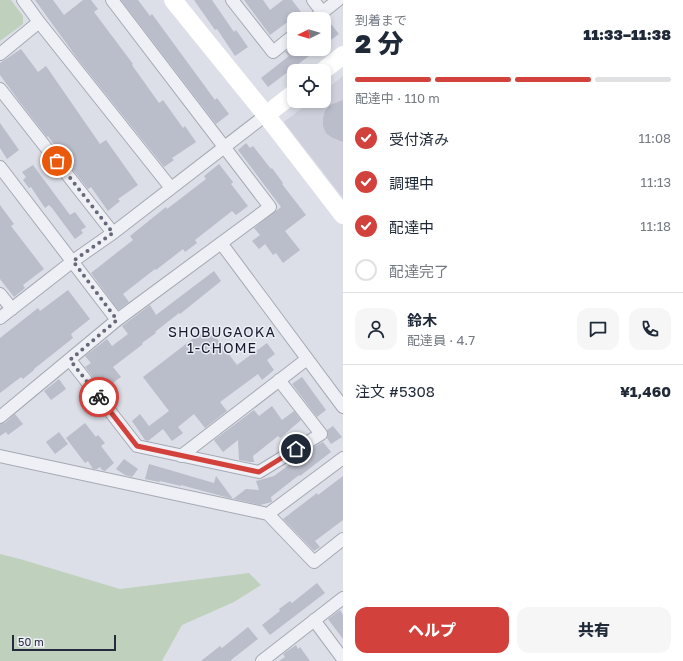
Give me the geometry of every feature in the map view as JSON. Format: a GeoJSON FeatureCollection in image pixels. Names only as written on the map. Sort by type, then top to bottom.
{"type":"FeatureCollection","features":[{"type":"Feature","properties":{"kind":"street"},"geometry":{"type":"LineString","coordinates":[[23,0],[171,188]]}},
{"type":"Feature","properties":{"kind":"street"},"geometry":{"type":"LineString","coordinates":[[0,418],[117,320],[270,207],[112,0]]}},
{"type":"Feature","properties":{"kind":"street"},"geometry":{"type":"LineString","coordinates":[[173,0],[266,115],[343,216]]}},
{"type":"Feature","properties":{"kind":"street"},"geometry":{"type":"LineString","coordinates":[[232,0],[273,52],[287,41]]}},
{"type":"Feature","properties":{"kind":"street"},"geometry":{"type":"LineString","coordinates":[[313,0],[317,12]]}},
{"type":"Feature","properties":{"kind":"street"},"geometry":{"type":"LineString","coordinates":[[323,12],[338,0]]}},
{"type":"Feature","properties":{"kind":"street"},"geometry":{"type":"LineString","coordinates":[[0,54],[39,22]]}},
{"type":"Feature","properties":{"kind":"street"},"geometry":{"type":"LineString","coordinates":[[331,64],[343,55]]}},
{"type":"Feature","properties":{"kind":"street"},"geometry":{"type":"LineString","coordinates":[[0,89],[113,233]]}},
{"type":"Feature","properties":{"kind":"street"},"geometry":{"type":"LineString","coordinates":[[0,318],[287,98]]}},
{"type":"Feature","properties":{"kind":"street"},"geometry":{"type":"LineString","coordinates":[[0,167],[117,320]]}},
{"type":"Feature","properties":{"kind":"street"},"geometry":{"type":"LineString","coordinates":[[221,243],[343,407]]}},
{"type":"Feature","properties":{"kind":"street"},"geometry":{"type":"LineString","coordinates":[[0,294],[12,309]]}},
{"type":"Feature","properties":{"kind":"street"},"geometry":{"type":"LineString","coordinates":[[181,456],[307,359]]}},
{"type":"Feature","properties":{"kind":"street"},"geometry":{"type":"LineString","coordinates":[[70,360],[137,446],[259,472],[321,434],[279,380]]}},
{"type":"Feature","properties":{"kind":"street"},"geometry":{"type":"LineString","coordinates":[[0,456],[268,514],[314,562],[343,540]]}},
{"type":"Feature","properties":{"kind":"street"},"geometry":{"type":"LineString","coordinates":[[268,514],[343,458]]}},
{"type":"Feature","properties":{"kind":"street"},"geometry":{"type":"LineString","coordinates":[[262,661],[343,598]]}},
{"type":"Feature","properties":{"kind":"street"},"geometry":{"type":"LineString","coordinates":[[314,620],[343,659]]}},
{"type":"Feature","properties":{"kind":"shaded area"},"geometry":{"type":"Polygon","coordinates":[[[343,76],[343,198],[284,122],[302,108],[331,108],[331,85],[343,76]]]}},
{"type":"Feature","properties":{"kind":"green space"},"geometry":{"type":"Polygon","coordinates":[[[0,0],[11,0],[23,16],[23,24],[0,41],[0,0]]]}},
{"type":"Feature","properties":{"kind":"green space"},"geometry":{"type":"Polygon","coordinates":[[[0,554],[120,589],[249,573],[261,585],[234,602],[182,625],[162,661],[0,661],[0,554]]]}},
{"type":"Feature","properties":{"kind":"building"},"geometry":{"type":"Polygon","coordinates":[[[35,0],[53,0],[64,15],[83,0],[91,0],[98,9],[94,12],[133,64],[132,65],[159,103],[163,100],[183,128],[185,126],[196,142],[172,158],[174,160],[164,167],[77,58],[35,0]]]}},
{"type":"Feature","properties":{"kind":"building"},"geometry":{"type":"Polygon","coordinates":[[[121,0],[138,0],[150,16],[152,14],[215,100],[217,98],[229,114],[216,124],[121,0]]]}},
{"type":"Feature","properties":{"kind":"building"},"geometry":{"type":"Polygon","coordinates":[[[194,0],[212,0],[234,32],[236,30],[248,47],[235,56],[217,29],[215,30],[194,0]]]}},
{"type":"Feature","properties":{"kind":"building"},"geometry":{"type":"Polygon","coordinates":[[[244,0],[263,0],[270,10],[283,0],[292,0],[301,12],[287,12],[287,22],[270,35],[244,0]]]}},
{"type":"Feature","properties":{"kind":"building"},"geometry":{"type":"Polygon","coordinates":[[[331,24],[339,34],[331,40],[331,24]]]}},
{"type":"Feature","properties":{"kind":"building"},"geometry":{"type":"Polygon","coordinates":[[[21,49],[38,72],[46,66],[100,144],[106,140],[138,185],[118,199],[120,201],[108,211],[91,187],[88,189],[0,75],[0,63],[21,49]]]}},
{"type":"Feature","properties":{"kind":"building"},"geometry":{"type":"Polygon","coordinates":[[[289,56],[309,56],[298,64],[287,64],[287,73],[268,87],[261,78],[289,56]]]}},
{"type":"Feature","properties":{"kind":"building"},"geometry":{"type":"Polygon","coordinates":[[[343,100],[343,142],[326,133],[323,126],[325,111],[328,108],[331,108],[331,105],[343,100]]]}},
{"type":"Feature","properties":{"kind":"building"},"geometry":{"type":"Polygon","coordinates":[[[0,123],[19,150],[7,159],[0,148],[0,123]]]}},
{"type":"Feature","properties":{"kind":"building"},"geometry":{"type":"Polygon","coordinates":[[[246,143],[250,148],[253,146],[271,169],[272,168],[283,183],[282,184],[306,215],[285,231],[300,250],[283,263],[276,253],[273,255],[265,244],[259,249],[252,241],[260,235],[254,228],[281,207],[238,150],[246,143]]]}},
{"type":"Feature","properties":{"kind":"building"},"geometry":{"type":"Polygon","coordinates":[[[219,164],[233,182],[231,184],[248,206],[236,215],[232,211],[195,240],[197,243],[185,252],[183,249],[123,294],[129,302],[118,310],[91,273],[133,240],[130,236],[166,207],[167,209],[206,179],[204,176],[219,164]]]}},
{"type":"Feature","properties":{"kind":"building"},"geometry":{"type":"Polygon","coordinates":[[[33,165],[70,215],[75,212],[86,227],[81,230],[83,233],[75,239],[52,208],[49,205],[45,208],[31,187],[29,188],[23,180],[26,177],[22,172],[33,165]]]}},
{"type":"Feature","properties":{"kind":"building"},"geometry":{"type":"Polygon","coordinates":[[[0,205],[14,224],[11,226],[44,269],[23,285],[25,288],[14,297],[0,279],[0,205]]]}},
{"type":"Feature","properties":{"kind":"building"},"geometry":{"type":"Polygon","coordinates":[[[214,271],[221,281],[155,332],[156,333],[142,343],[143,344],[113,367],[121,377],[103,390],[85,367],[91,363],[85,356],[107,339],[112,346],[128,334],[122,326],[150,305],[156,315],[214,271]]]}},
{"type":"Feature","properties":{"kind":"building"},"geometry":{"type":"Polygon","coordinates":[[[68,290],[90,319],[71,334],[73,338],[23,379],[21,377],[0,393],[0,338],[38,308],[40,311],[68,290]]]}},
{"type":"Feature","properties":{"kind":"building"},"geometry":{"type":"Polygon","coordinates":[[[208,327],[237,365],[267,343],[275,354],[267,360],[274,370],[262,380],[258,374],[220,402],[227,411],[205,428],[194,414],[178,427],[183,433],[172,441],[163,429],[148,441],[145,440],[132,421],[140,414],[149,426],[169,411],[143,377],[208,327]]]}},
{"type":"Feature","properties":{"kind":"building"},"geometry":{"type":"Polygon","coordinates":[[[302,377],[326,410],[317,417],[292,384],[302,377]]]}},
{"type":"Feature","properties":{"kind":"building"},"geometry":{"type":"Polygon","coordinates":[[[59,379],[66,389],[51,400],[44,391],[59,379]]]}},
{"type":"Feature","properties":{"kind":"building"},"geometry":{"type":"Polygon","coordinates":[[[272,406],[282,420],[294,411],[301,420],[280,438],[278,436],[253,456],[254,462],[239,460],[238,440],[223,452],[214,440],[254,410],[259,416],[272,406]]]}},
{"type":"Feature","properties":{"kind":"building"},"geometry":{"type":"Polygon","coordinates":[[[15,414],[23,424],[8,435],[6,432],[0,436],[0,424],[5,423],[15,414]]]}},
{"type":"Feature","properties":{"kind":"building"},"geometry":{"type":"Polygon","coordinates":[[[85,423],[96,437],[98,435],[105,443],[101,446],[114,463],[105,471],[100,467],[93,469],[88,461],[85,463],[66,438],[85,423]]]}},
{"type":"Feature","properties":{"kind":"building"},"geometry":{"type":"Polygon","coordinates":[[[333,426],[342,437],[331,444],[327,438],[327,430],[333,426]]]}},
{"type":"Feature","properties":{"kind":"building"},"geometry":{"type":"Polygon","coordinates":[[[59,432],[68,444],[55,454],[46,442],[59,432]]]}},
{"type":"Feature","properties":{"kind":"building"},"geometry":{"type":"Polygon","coordinates":[[[323,442],[331,452],[271,497],[272,502],[260,505],[233,499],[246,489],[259,490],[256,481],[274,476],[293,460],[300,456],[301,457],[312,448],[323,442]]]}},
{"type":"Feature","properties":{"kind":"building"},"geometry":{"type":"Polygon","coordinates":[[[124,459],[138,469],[132,477],[125,475],[116,469],[124,459]]]}},
{"type":"Feature","properties":{"kind":"building"},"geometry":{"type":"Polygon","coordinates":[[[149,464],[214,483],[216,476],[233,499],[181,485],[145,479],[149,464]]]}},
{"type":"Feature","properties":{"kind":"building"},"geometry":{"type":"Polygon","coordinates":[[[343,476],[343,520],[315,541],[320,547],[314,551],[283,519],[317,493],[318,495],[343,476]]]}},
{"type":"Feature","properties":{"kind":"building"},"geometry":{"type":"Polygon","coordinates":[[[317,583],[325,593],[270,635],[262,625],[280,611],[279,609],[290,601],[292,603],[317,583]]]}},
{"type":"Feature","properties":{"kind":"building"},"geometry":{"type":"Polygon","coordinates":[[[340,610],[343,615],[343,639],[328,619],[340,610]]]}},
{"type":"Feature","properties":{"kind":"building"},"geometry":{"type":"Polygon","coordinates":[[[248,627],[258,639],[231,661],[201,661],[220,646],[222,648],[248,627]]]}},
{"type":"Feature","properties":{"kind":"building"},"geometry":{"type":"Polygon","coordinates":[[[296,645],[298,649],[300,647],[310,661],[279,661],[285,657],[283,654],[296,645]]]}},
{"type":"Feature","properties":{"kind":"way so far"},"geometry":{"type":"LineString","coordinates":[[57,161],[113,233],[73,261],[117,320],[70,360],[99,397]]}},
{"type":"Feature","properties":{"kind":"district","name":"SHOBUGAOKA 1-CHOME"},"geometry":{"type":"Point","coordinates":[222,340]}},
{"type":"Feature","properties":{"kind":"route"},"geometry":{"type":"LineString","coordinates":[[99,397],[137,446],[259,472],[296,449]]}}]}
